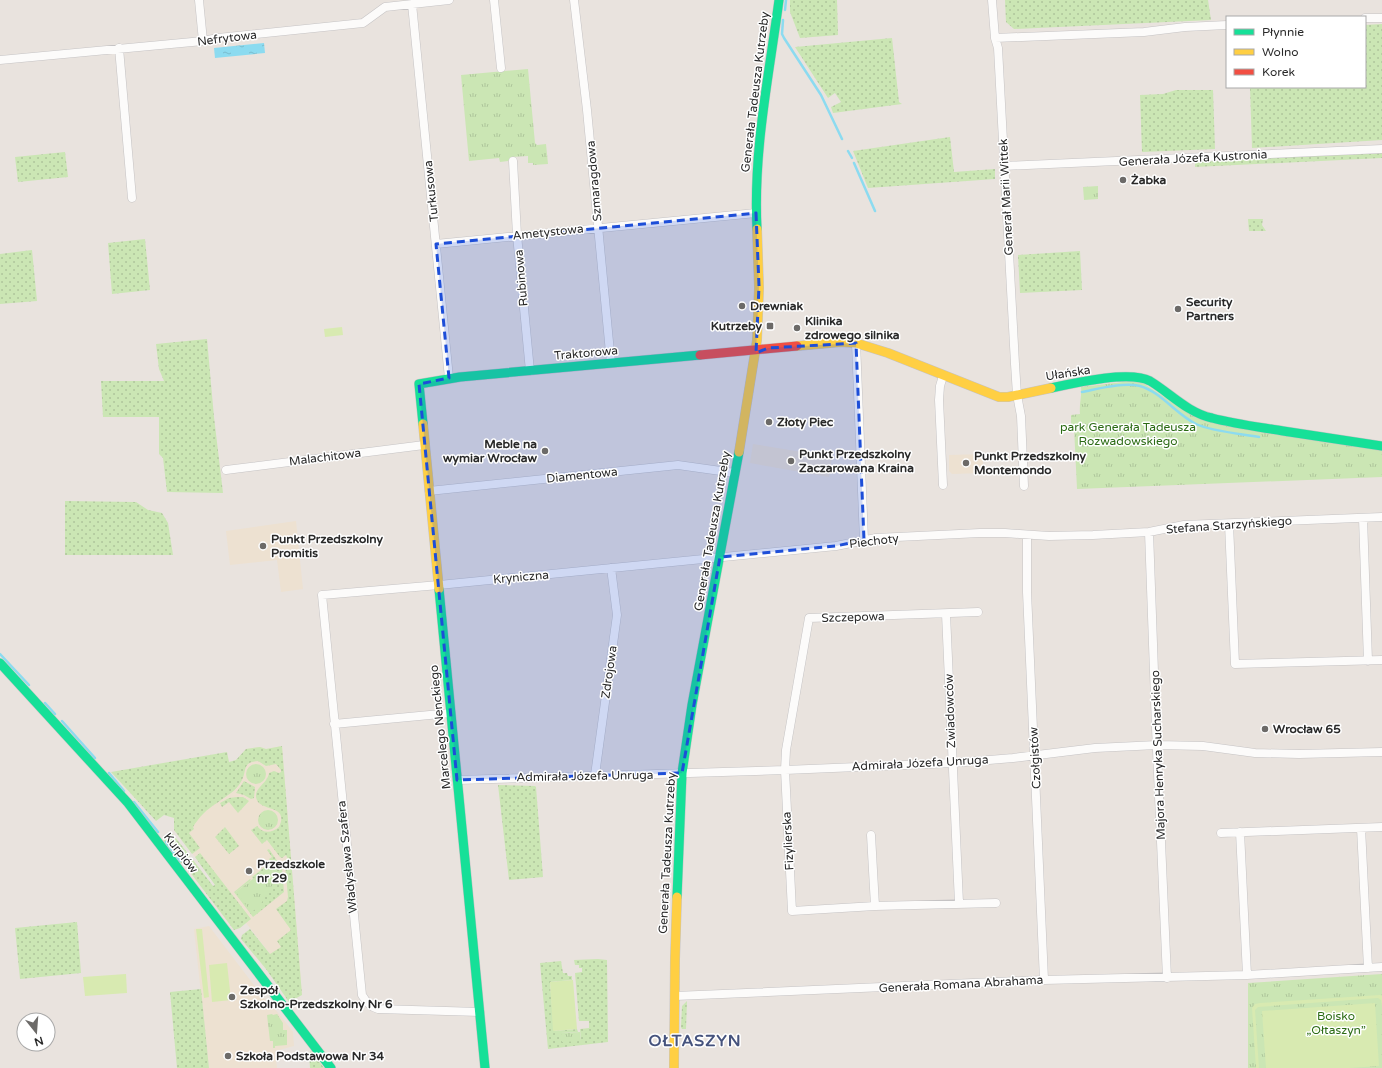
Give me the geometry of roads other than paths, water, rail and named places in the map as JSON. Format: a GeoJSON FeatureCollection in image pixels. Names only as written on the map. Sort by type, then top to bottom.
{"type":"FeatureCollection","features":[{"type":"Feature","properties":{"kind":"street"},"geometry":{"type":"LineString","coordinates":[[199,0],[203,41]]}},
{"type":"Feature","properties":{"kind":"street","name":"Nefrytowa"},"geometry":{"type":"LineString","coordinates":[[0,60],[203,41],[218,38],[363,23],[384,4],[412,4],[449,0]]}},
{"type":"Feature","properties":{"kind":"street"},"geometry":{"type":"LineString","coordinates":[[494,0],[501,68]]}},
{"type":"Feature","properties":{"kind":"street","name":"Szmaragdowa"},"geometry":{"type":"LineString","coordinates":[[574,0],[587,110],[611,363]]}},
{"type":"Feature","properties":{"kind":"street","name":"Generała Tadeusza Kutrzeby"},"geometry":{"type":"LineString","coordinates":[[674,1068],[675,936],[682,773],[692,705],[720,557],[756,350],[759,323],[760,286],[756,213],[758,145],[779,0]]}},
{"type":"Feature","properties":{"kind":"street","name":"Generał Marii Wittek"},"geometry":{"type":"LineString","coordinates":[[992,0],[995,38],[998,48],[1017,395],[1021,416],[1024,486]]}},
{"type":"Feature","properties":{"kind":"street","name":"Turkusowa"},"geometry":{"type":"LineString","coordinates":[[412,4],[449,378]]}},
{"type":"Feature","properties":{"kind":"street"},"geometry":{"type":"LineString","coordinates":[[1366,18],[1382,18]]}},
{"type":"Feature","properties":{"kind":"street"},"geometry":{"type":"LineString","coordinates":[[995,38],[1137,32],[1185,27],[1226,25]]}},
{"type":"Feature","properties":{"kind":"street"},"geometry":{"type":"LineString","coordinates":[[119,48],[132,198]]}},
{"type":"Feature","properties":{"kind":"street","name":"Generała Józefa Kustronia"},"geometry":{"type":"LineString","coordinates":[[1004,166],[1382,149]]}},
{"type":"Feature","properties":{"kind":"street","name":"Rubinowa"},"geometry":{"type":"LineString","coordinates":[[513,161],[530,371]]}},
{"type":"Feature","properties":{"kind":"street","name":"Ametystowa"},"geometry":{"type":"LineString","coordinates":[[436,244],[598,227],[756,213]]}},
{"type":"Feature","properties":{"kind":"street","name":"Ułańska"},"geometry":{"type":"LineString","coordinates":[[756,350],[836,342],[856,343],[888,353],[942,376],[999,397],[1126,376],[1136,377],[1148,380],[1198,414],[1210,418],[1238,424],[1382,446]]}},
{"type":"Feature","properties":{"kind":"street"},"geometry":{"type":"LineString","coordinates":[[856,343],[864,540]]}},
{"type":"Feature","properties":{"kind":"street","name":"Traktorowa"},"geometry":{"type":"LineString","coordinates":[[419,384],[449,378],[756,350]]}},
{"type":"Feature","properties":{"kind":"street"},"geometry":{"type":"LineString","coordinates":[[942,376],[939,400],[943,485]]}},
{"type":"Feature","properties":{"kind":"street","name":"Marcelego Nenckiego"},"geometry":{"type":"LineString","coordinates":[[419,384],[485,1068]]}},
{"type":"Feature","properties":{"kind":"street","name":"Malachitowa"},"geometry":{"type":"LineString","coordinates":[[226,470],[424,445]]}},
{"type":"Feature","properties":{"kind":"street","name":"Diamentowa"},"geometry":{"type":"LineString","coordinates":[[429,491],[678,465],[735,473]]}},
{"type":"Feature","properties":{"kind":"street"},"geometry":{"type":"LineString","coordinates":[[1363,518],[1368,661]]}},
{"type":"Feature","properties":{"kind":"street","name":"Stefana Starzyńskiego"},"geometry":{"type":"LineString","coordinates":[[1028,535],[1049,536],[1150,532],[1184,525],[1382,518]]}},
{"type":"Feature","properties":{"kind":"street"},"geometry":{"type":"LineString","coordinates":[[1229,524],[1235,664],[1382,660]]}},
{"type":"Feature","properties":{"kind":"street","name":"Piechoty"},"geometry":{"type":"LineString","coordinates":[[720,557],[836,546],[876,538],[1005,532],[1028,535]]}},
{"type":"Feature","properties":{"kind":"street","name":"Majora Henryka Sucharskiego"},"geometry":{"type":"LineString","coordinates":[[1150,532],[1167,978]]}},
{"type":"Feature","properties":{"kind":"street","name":"Czołgistów"},"geometry":{"type":"LineString","coordinates":[[1028,535],[1027,592],[1044,980]]}},
{"type":"Feature","properties":{"kind":"street","name":"Kryniczna"},"geometry":{"type":"LineString","coordinates":[[322,595],[720,557]]}},
{"type":"Feature","properties":{"kind":"street","name":"Zdrojowa"},"geometry":{"type":"LineString","coordinates":[[594,775],[617,615],[611,568]]}},
{"type":"Feature","properties":{"kind":"street","name":"Władysława Szafera"},"geometry":{"type":"LineString","coordinates":[[322,595],[362,995],[366,1002],[378,1009],[480,1012]]}},
{"type":"Feature","properties":{"kind":"street","name":"Szczepowa"},"geometry":{"type":"LineString","coordinates":[[785,770],[786,750],[809,618],[978,612]]}},
{"type":"Feature","properties":{"kind":"street","name":"Zwiadowców"},"geometry":{"type":"LineString","coordinates":[[946,614],[959,903]]}},
{"type":"Feature","properties":{"kind":"street","name":"Kurpiów"},"geometry":{"type":"LineString","coordinates":[[0,663],[128,803],[331,1068]]}},
{"type":"Feature","properties":{"kind":"street"},"geometry":{"type":"LineString","coordinates":[[334,724],[451,713]]}},
{"type":"Feature","properties":{"kind":"street","name":"Admirała Józefa Unruga"},"geometry":{"type":"LineString","coordinates":[[457,780],[785,770],[952,763],[1094,748],[1157,745],[1203,746],[1255,753],[1382,752]]}},
{"type":"Feature","properties":{"kind":"street","name":"Fizylierska"},"geometry":{"type":"LineString","coordinates":[[785,770],[792,911],[875,906]]}},
{"type":"Feature","properties":{"kind":"street"},"geometry":{"type":"LineString","coordinates":[[1221,833],[1382,827]]}},
{"type":"Feature","properties":{"kind":"street"},"geometry":{"type":"LineString","coordinates":[[1361,828],[1368,968]]}},
{"type":"Feature","properties":{"kind":"street"},"geometry":{"type":"LineString","coordinates":[[1240,832],[1247,975]]}},
{"type":"Feature","properties":{"kind":"street"},"geometry":{"type":"LineString","coordinates":[[872,835],[875,906],[996,903]]}},
{"type":"Feature","properties":{"kind":"street","name":"Generała Romana Abrahama"},"geometry":{"type":"LineString","coordinates":[[675,996],[1044,980],[1247,975],[1382,967]]}},
{"type":"Feature","properties":{"kind":"water"},"geometry":{"type":"Polygon","coordinates":[[[264,43],[265,53],[215,58],[214,48],[264,43]]]}},
{"type":"Feature","properties":{"kind":"waterway"},"geometry":{"type":"LineString","coordinates":[[785,10],[786,0]]}},
{"type":"Feature","properties":{"kind":"waterway"},"geometry":{"type":"LineString","coordinates":[[783,20],[782,34],[821,95],[842,139]]}},
{"type":"Feature","properties":{"kind":"waterway"},"geometry":{"type":"LineString","coordinates":[[848,151],[852,158]]}},
{"type":"Feature","properties":{"kind":"waterway"},"geometry":{"type":"LineString","coordinates":[[854,163],[875,211]]}},
{"type":"Feature","properties":{"kind":"waterway"},"geometry":{"type":"LineString","coordinates":[[1082,392],[1118,385],[1140,386],[1155,393],[1182,415],[1196,424],[1218,430],[1259,437]]}},
{"type":"Feature","properties":{"kind":"waterway"},"geometry":{"type":"LineString","coordinates":[[0,654],[29,685]]}},
{"type":"Feature","properties":{"kind":"waterway"},"geometry":{"type":"LineString","coordinates":[[45,703],[55,714]]}},
{"type":"Feature","properties":{"kind":"waterway"},"geometry":{"type":"LineString","coordinates":[[62,721],[95,758]]}},
{"type":"Feature","properties":{"kind":"waterway"},"geometry":{"type":"LineString","coordinates":[[109,773],[124,791]]}},
{"type":"Feature","properties":{"kind":"waterway"},"geometry":{"type":"LineString","coordinates":[[134,802],[158,832]]}},
{"type":"Feature","properties":{"kind":"waterway"},"geometry":{"type":"LineString","coordinates":[[166,842],[180,861]]}},
{"type":"Feature","properties":{"kind":"place","name":"Żabka"},"geometry":{"type":"Point","coordinates":[1123,180]}},
{"type":"Feature","properties":{"kind":"place","name":"Drewniak"},"geometry":{"type":"Point","coordinates":[742,306]}},
{"type":"Feature","properties":{"kind":"place","name":"Security Partners"},"geometry":{"type":"Point","coordinates":[1178,309]}},
{"type":"Feature","properties":{"kind":"place","name":"Kutrzeby"},"geometry":{"type":"Point","coordinates":[770,326]}},
{"type":"Feature","properties":{"kind":"place","name":"Klinika zdrowego silnika"},"geometry":{"type":"Point","coordinates":[797,328]}},
{"type":"Feature","properties":{"kind":"place","name":"Złoty Piec"},"geometry":{"type":"Point","coordinates":[769,422]}},
{"type":"Feature","properties":{"kind":"place","name":"Meble na wymiar Wrocław"},"geometry":{"type":"Point","coordinates":[545,451]}},
{"type":"Feature","properties":{"kind":"place","name":"Punkt Przedszkolny Zaczarowana Kraina"},"geometry":{"type":"Point","coordinates":[791,461]}},
{"type":"Feature","properties":{"kind":"place","name":"Punkt Przedszkolny Montemondo"},"geometry":{"type":"Point","coordinates":[966,463]}},
{"type":"Feature","properties":{"kind":"place","name":"Punkt Przedszkolny Promitis"},"geometry":{"type":"Point","coordinates":[263,546]}},
{"type":"Feature","properties":{"kind":"place","name":"Wrocław 65"},"geometry":{"type":"Point","coordinates":[1265,729]}},
{"type":"Feature","properties":{"kind":"place","name":"Przedszkole nr 29"},"geometry":{"type":"Point","coordinates":[249,871]}},
{"type":"Feature","properties":{"kind":"place","name":"Zespół Szkolno-Przedszkolny Nr 6"},"geometry":{"type":"Point","coordinates":[232,997]}},
{"type":"Feature","properties":{"kind":"place","name":"Szkoła Podstawowa Nr 34"},"geometry":{"type":"Point","coordinates":[228,1056]}},
{"type":"Feature","properties":{"kind":"district","name":"OŁTASZYN"},"geometry":{"type":"Point","coordinates":[695,1041]}},
{"type":"Feature","properties":{"kind":"park label","name":"park Generała Tadeusza Rozwadowskiego"},"geometry":{"type":"Point","coordinates":[1128,434]}},
{"type":"Feature","properties":{"kind":"park label","name":"Boisko „Ołtaszyn”"},"geometry":{"type":"Point","coordinates":[1336,1023]}}]}
